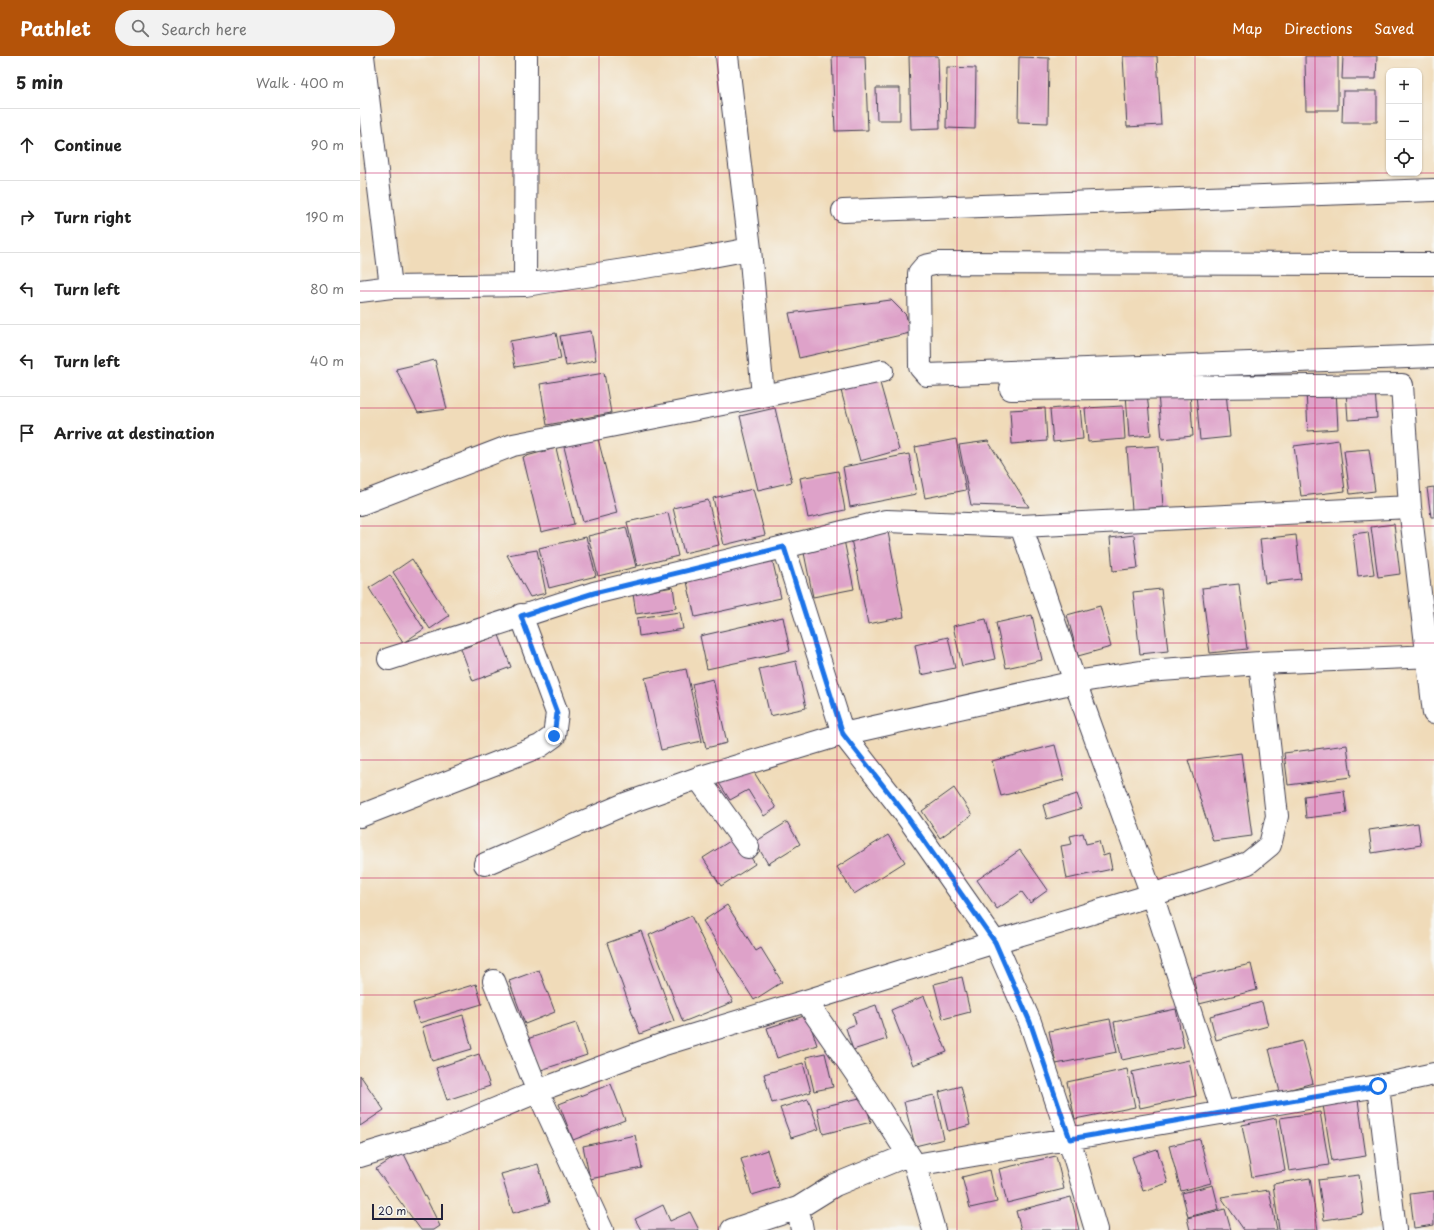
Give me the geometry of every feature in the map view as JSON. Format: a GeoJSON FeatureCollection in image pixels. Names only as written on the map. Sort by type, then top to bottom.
{"type":"FeatureCollection","features":[{"type":"Feature","properties":{"kind":"street"},"geometry":{"type":"LineString","coordinates":[[363,56],[391,287]]}},
{"type":"Feature","properties":{"kind":"street"},"geometry":{"type":"LineString","coordinates":[[525,285],[526,56]]}},
{"type":"Feature","properties":{"kind":"street"},"geometry":{"type":"LineString","coordinates":[[727,56],[750,249],[763,396]]}},
{"type":"Feature","properties":{"kind":"street"},"geometry":{"type":"LineString","coordinates":[[843,211],[1434,190]]}},
{"type":"Feature","properties":{"kind":"street"},"geometry":{"type":"LineString","coordinates":[[360,291],[391,287],[525,285],[691,260],[750,249]]}},
{"type":"Feature","properties":{"kind":"street"},"geometry":{"type":"LineString","coordinates":[[1434,264],[939,263],[925,266],[919,273],[920,367],[928,375],[1434,356]]}},
{"type":"Feature","properties":{"kind":"street"},"geometry":{"type":"LineString","coordinates":[[360,504],[513,445],[882,371]]}},
{"type":"Feature","properties":{"kind":"street"},"geometry":{"type":"LineString","coordinates":[[1011,389],[1402,385],[1410,507],[1431,656],[1434,713]]}},
{"type":"Feature","properties":{"kind":"street"},"geometry":{"type":"LineString","coordinates":[[389,659],[594,593],[886,521],[1021,526],[1410,507]]}},
{"type":"Feature","properties":{"kind":"street"},"geometry":{"type":"LineString","coordinates":[[1021,526],[1075,682],[1152,895],[1223,1113]]}},
{"type":"Feature","properties":{"kind":"street"},"geometry":{"type":"LineString","coordinates":[[784,547],[843,734],[903,811],[995,942],[1030,1022],[1070,1139],[1096,1230]]}},
{"type":"Feature","properties":{"kind":"street"},"geometry":{"type":"LineString","coordinates":[[360,816],[540,746],[554,736],[557,713],[521,616]]}},
{"type":"Feature","properties":{"kind":"street"},"geometry":{"type":"LineString","coordinates":[[485,864],[625,804],[698,778],[843,734],[1075,682],[1147,671],[1260,663],[1431,656]]}},
{"type":"Feature","properties":{"kind":"street"},"geometry":{"type":"LineString","coordinates":[[360,1156],[445,1130],[538,1092],[661,1045],[1152,895],[1248,863],[1270,845],[1277,816],[1260,663]]}},
{"type":"Feature","properties":{"kind":"street"},"geometry":{"type":"LineString","coordinates":[[698,778],[748,847]]}},
{"type":"Feature","properties":{"kind":"street"},"geometry":{"type":"LineString","coordinates":[[494,981],[538,1092],[602,1230]]}},
{"type":"Feature","properties":{"kind":"street"},"geometry":{"type":"LineString","coordinates":[[806,1001],[868,1091],[911,1160],[934,1230]]}},
{"type":"Feature","properties":{"kind":"street"},"geometry":{"type":"LineString","coordinates":[[732,1230],[798,1208],[835,1184],[911,1160],[1070,1139],[1378,1086],[1434,1074]]}},
{"type":"Feature","properties":{"kind":"street"},"geometry":{"type":"LineString","coordinates":[[1378,1086],[1395,1230]]}},
{"type":"Feature","properties":{"kind":"street"},"geometry":{"type":"LineString","coordinates":[[798,1208],[802,1230]]}},
{"type":"Feature","properties":{"kind":"building"},"geometry":{"type":"Polygon","coordinates":[[[832,56],[865,56],[868,130],[835,131],[832,56]]]}},
{"type":"Feature","properties":{"kind":"building"},"geometry":{"type":"Polygon","coordinates":[[[909,56],[938,56],[940,128],[911,129],[909,56]]]}},
{"type":"Feature","properties":{"kind":"building"},"geometry":{"type":"Polygon","coordinates":[[[1123,56],[1157,56],[1161,125],[1127,127],[1123,56]]]}},
{"type":"Feature","properties":{"kind":"building"},"geometry":{"type":"Polygon","coordinates":[[[1305,56],[1338,56],[1338,110],[1306,110],[1305,56]]]}},
{"type":"Feature","properties":{"kind":"building"},"geometry":{"type":"Polygon","coordinates":[[[1343,56],[1377,56],[1376,79],[1342,79],[1343,56]]]}},
{"type":"Feature","properties":{"kind":"building"},"geometry":{"type":"Polygon","coordinates":[[[1019,57],[1049,58],[1048,123],[1018,122],[1019,57]]]}},
{"type":"Feature","properties":{"kind":"building"},"geometry":{"type":"Polygon","coordinates":[[[947,67],[976,68],[975,129],[946,128],[947,67]]]}},
{"type":"Feature","properties":{"kind":"building"},"geometry":{"type":"Polygon","coordinates":[[[876,88],[900,88],[900,120],[877,120],[876,88]]]}},
{"type":"Feature","properties":{"kind":"building"},"geometry":{"type":"Polygon","coordinates":[[[1343,91],[1377,91],[1377,122],[1342,122],[1343,91]]]}},
{"type":"Feature","properties":{"kind":"building"},"geometry":{"type":"Polygon","coordinates":[[[891,300],[906,315],[910,333],[799,358],[789,313],[891,300]]]}},
{"type":"Feature","properties":{"kind":"building"},"geometry":{"type":"Polygon","coordinates":[[[591,331],[596,360],[566,366],[560,336],[591,331]]]}},
{"type":"Feature","properties":{"kind":"building"},"geometry":{"type":"Polygon","coordinates":[[[556,333],[561,359],[515,367],[510,341],[556,333]]]}},
{"type":"Feature","properties":{"kind":"building"},"geometry":{"type":"Polygon","coordinates":[[[435,360],[447,409],[418,413],[396,369],[435,360]]]}},
{"type":"Feature","properties":{"kind":"building"},"geometry":{"type":"Polygon","coordinates":[[[604,373],[611,413],[547,425],[540,384],[604,373]]]}},
{"type":"Feature","properties":{"kind":"building"},"geometry":{"type":"Polygon","coordinates":[[[878,376],[899,450],[860,461],[840,387],[878,376]]]}},
{"type":"Feature","properties":{"kind":"building"},"geometry":{"type":"Polygon","coordinates":[[[1336,389],[1338,429],[1308,431],[1306,390],[1336,389]]]}},
{"type":"Feature","properties":{"kind":"building"},"geometry":{"type":"Polygon","coordinates":[[[1375,390],[1377,418],[1348,420],[1346,391],[1375,390]]]}},
{"type":"Feature","properties":{"kind":"building"},"geometry":{"type":"Polygon","coordinates":[[[1226,391],[1230,437],[1200,440],[1196,394],[1226,391]]]}},
{"type":"Feature","properties":{"kind":"building"},"geometry":{"type":"Polygon","coordinates":[[[1147,392],[1151,435],[1129,437],[1126,394],[1147,392]]]}},
{"type":"Feature","properties":{"kind":"building"},"geometry":{"type":"Polygon","coordinates":[[[1190,392],[1193,436],[1162,439],[1158,394],[1190,392]]]}},
{"type":"Feature","properties":{"kind":"building"},"geometry":{"type":"Polygon","coordinates":[[[1080,406],[1083,439],[1053,442],[1050,409],[1080,406]]]}},
{"type":"Feature","properties":{"kind":"building"},"geometry":{"type":"Polygon","coordinates":[[[1123,406],[1125,439],[1088,442],[1085,408],[1123,406]]]}},
{"type":"Feature","properties":{"kind":"building"},"geometry":{"type":"Polygon","coordinates":[[[775,408],[792,482],[758,490],[740,416],[775,408]]]}},
{"type":"Feature","properties":{"kind":"building"},"geometry":{"type":"Polygon","coordinates":[[[1045,408],[1047,441],[1012,444],[1010,410],[1045,408]]]}},
{"type":"Feature","properties":{"kind":"building"},"geometry":{"type":"Polygon","coordinates":[[[597,435],[617,513],[583,522],[563,443],[597,435]]]}},
{"type":"Feature","properties":{"kind":"building"},"geometry":{"type":"Polygon","coordinates":[[[956,439],[966,490],[925,498],[915,447],[956,439]]]}},
{"type":"Feature","properties":{"kind":"building"},"geometry":{"type":"Polygon","coordinates":[[[1339,440],[1345,491],[1301,496],[1294,446],[1339,440]]]}},
{"type":"Feature","properties":{"kind":"building"},"geometry":{"type":"Polygon","coordinates":[[[988,441],[1029,507],[971,505],[959,445],[988,441]]]}},
{"type":"Feature","properties":{"kind":"building"},"geometry":{"type":"Polygon","coordinates":[[[1159,446],[1163,507],[1132,510],[1127,448],[1159,446]]]}},
{"type":"Feature","properties":{"kind":"building"},"geometry":{"type":"Polygon","coordinates":[[[556,448],[574,524],[541,532],[523,457],[556,448]]]}},
{"type":"Feature","properties":{"kind":"building"},"geometry":{"type":"Polygon","coordinates":[[[1369,449],[1375,491],[1350,494],[1344,451],[1369,449]]]}},
{"type":"Feature","properties":{"kind":"building"},"geometry":{"type":"Polygon","coordinates":[[[909,454],[916,494],[850,507],[843,467],[909,454]]]}},
{"type":"Feature","properties":{"kind":"building"},"geometry":{"type":"Polygon","coordinates":[[[838,471],[845,510],[808,518],[800,478],[838,471]]]}},
{"type":"Feature","properties":{"kind":"building"},"geometry":{"type":"Polygon","coordinates":[[[1434,487],[1434,517],[1431,517],[1427,488],[1434,487]]]}},
{"type":"Feature","properties":{"kind":"building"},"geometry":{"type":"Polygon","coordinates":[[[753,489],[765,535],[724,545],[713,498],[753,489]]]}},
{"type":"Feature","properties":{"kind":"building"},"geometry":{"type":"Polygon","coordinates":[[[708,500],[719,545],[684,553],[673,508],[708,500]]]}},
{"type":"Feature","properties":{"kind":"building"},"geometry":{"type":"Polygon","coordinates":[[[668,513],[678,556],[637,566],[627,522],[668,513]]]}},
{"type":"Feature","properties":{"kind":"building"},"geometry":{"type":"Polygon","coordinates":[[[1394,524],[1400,574],[1378,577],[1371,527],[1394,524]]]}},
{"type":"Feature","properties":{"kind":"building"},"geometry":{"type":"Polygon","coordinates":[[[626,527],[636,567],[598,576],[588,536],[626,527]]]}},
{"type":"Feature","properties":{"kind":"building"},"geometry":{"type":"Polygon","coordinates":[[[888,532],[904,617],[868,624],[851,539],[888,532]]]}},
{"type":"Feature","properties":{"kind":"building"},"geometry":{"type":"Polygon","coordinates":[[[1368,532],[1374,574],[1358,576],[1353,534],[1368,532]]]}},
{"type":"Feature","properties":{"kind":"building"},"geometry":{"type":"Polygon","coordinates":[[[1134,535],[1138,568],[1113,571],[1110,538],[1134,535]]]}},
{"type":"Feature","properties":{"kind":"building"},"geometry":{"type":"Polygon","coordinates":[[[1296,535],[1301,579],[1265,583],[1260,539],[1296,535]]]}},
{"type":"Feature","properties":{"kind":"building"},"geometry":{"type":"Polygon","coordinates":[[[586,537],[596,576],[549,588],[539,548],[586,537]]]}},
{"type":"Feature","properties":{"kind":"building"},"geometry":{"type":"Polygon","coordinates":[[[844,540],[854,589],[813,597],[803,548],[844,540]]]}},
{"type":"Feature","properties":{"kind":"building"},"geometry":{"type":"Polygon","coordinates":[[[537,550],[546,593],[530,597],[507,555],[537,550]]]}},
{"type":"Feature","properties":{"kind":"building"},"geometry":{"type":"Polygon","coordinates":[[[771,554],[781,598],[695,617],[685,573],[771,554]]]}},
{"type":"Feature","properties":{"kind":"building"},"geometry":{"type":"Polygon","coordinates":[[[412,559],[449,616],[430,629],[393,572],[412,559]]]}},
{"type":"Feature","properties":{"kind":"building"},"geometry":{"type":"Polygon","coordinates":[[[390,575],[424,629],[403,643],[369,588],[390,575]]]}},
{"type":"Feature","properties":{"kind":"building"},"geometry":{"type":"Polygon","coordinates":[[[1239,584],[1247,649],[1210,653],[1202,588],[1239,584]]]}},
{"type":"Feature","properties":{"kind":"building"},"geometry":{"type":"Polygon","coordinates":[[[673,587],[676,608],[636,614],[633,594],[673,587]]]}},
{"type":"Feature","properties":{"kind":"building"},"geometry":{"type":"Polygon","coordinates":[[[1161,589],[1168,651],[1140,654],[1133,592],[1161,589]]]}},
{"type":"Feature","properties":{"kind":"building"},"geometry":{"type":"Polygon","coordinates":[[[1100,606],[1111,647],[1078,656],[1067,615],[1100,606]]]}},
{"type":"Feature","properties":{"kind":"building"},"geometry":{"type":"Polygon","coordinates":[[[680,612],[683,629],[639,636],[637,618],[680,612]]]}},
{"type":"Feature","properties":{"kind":"building"},"geometry":{"type":"Polygon","coordinates":[[[1032,615],[1042,660],[1006,668],[996,623],[1032,615]]]}},
{"type":"Feature","properties":{"kind":"building"},"geometry":{"type":"Polygon","coordinates":[[[783,617],[790,651],[707,669],[700,636],[783,617]]]}},
{"type":"Feature","properties":{"kind":"building"},"geometry":{"type":"Polygon","coordinates":[[[986,619],[995,659],[962,666],[953,626],[986,619]]]}},
{"type":"Feature","properties":{"kind":"building"},"geometry":{"type":"Polygon","coordinates":[[[499,635],[511,667],[473,681],[461,649],[499,635]]]}},
{"type":"Feature","properties":{"kind":"building"},"geometry":{"type":"Polygon","coordinates":[[[948,637],[955,668],[921,675],[915,645],[948,637]]]}},
{"type":"Feature","properties":{"kind":"building"},"geometry":{"type":"Polygon","coordinates":[[[796,661],[806,708],[770,716],[759,669],[796,661]]]}},
{"type":"Feature","properties":{"kind":"building"},"geometry":{"type":"Polygon","coordinates":[[[686,669],[702,741],[661,750],[645,678],[686,669]]]}},
{"type":"Feature","properties":{"kind":"building"},"geometry":{"type":"Polygon","coordinates":[[[713,679],[727,743],[706,748],[692,684],[713,679]]]}},
{"type":"Feature","properties":{"kind":"building"},"geometry":{"type":"Polygon","coordinates":[[[1055,745],[1064,780],[1001,796],[992,761],[1055,745]]]}},
{"type":"Feature","properties":{"kind":"building"},"geometry":{"type":"Polygon","coordinates":[[[1347,745],[1351,777],[1288,785],[1284,753],[1347,745]]]}},
{"type":"Feature","properties":{"kind":"building"},"geometry":{"type":"Polygon","coordinates":[[[1241,753],[1252,836],[1213,841],[1188,760],[1241,753]]]}},
{"type":"Feature","properties":{"kind":"building"},"geometry":{"type":"Polygon","coordinates":[[[749,764],[776,808],[764,816],[748,790],[730,800],[719,783],[749,764]]]}},
{"type":"Feature","properties":{"kind":"building"},"geometry":{"type":"Polygon","coordinates":[[[954,788],[972,815],[940,838],[922,811],[954,788]]]}},
{"type":"Feature","properties":{"kind":"building"},"geometry":{"type":"Polygon","coordinates":[[[1344,791],[1347,813],[1306,818],[1304,796],[1344,791]]]}},
{"type":"Feature","properties":{"kind":"building"},"geometry":{"type":"Polygon","coordinates":[[[1077,794],[1082,808],[1047,819],[1043,805],[1077,794]]]}},
{"type":"Feature","properties":{"kind":"building"},"geometry":{"type":"Polygon","coordinates":[[[787,822],[800,844],[768,864],[755,842],[787,822]]]}},
{"type":"Feature","properties":{"kind":"building"},"geometry":{"type":"Polygon","coordinates":[[[1418,823],[1421,845],[1372,853],[1369,830],[1418,823]]]}},
{"type":"Feature","properties":{"kind":"building"},"geometry":{"type":"Polygon","coordinates":[[[1083,833],[1086,844],[1099,841],[1103,856],[1109,854],[1112,869],[1067,879],[1061,846],[1072,844],[1070,836],[1083,833]]]}},
{"type":"Feature","properties":{"kind":"building"},"geometry":{"type":"Polygon","coordinates":[[[888,835],[905,862],[854,894],[837,867],[888,835]]]}},
{"type":"Feature","properties":{"kind":"building"},"geometry":{"type":"Polygon","coordinates":[[[738,836],[755,864],[721,886],[703,858],[738,836]]]}},
{"type":"Feature","properties":{"kind":"building"},"geometry":{"type":"Polygon","coordinates":[[[1020,850],[1048,890],[1030,903],[1022,892],[997,909],[977,880],[1020,850]]]}},
{"type":"Feature","properties":{"kind":"building"},"geometry":{"type":"Polygon","coordinates":[[[727,905],[756,951],[761,948],[782,982],[754,1000],[703,921],[727,905]]]}},
{"type":"Feature","properties":{"kind":"building"},"geometry":{"type":"Polygon","coordinates":[[[691,916],[733,1002],[683,1022],[649,935],[691,916]]]}},
{"type":"Feature","properties":{"kind":"building"},"geometry":{"type":"Polygon","coordinates":[[[641,931],[674,1021],[640,1034],[607,943],[641,931]]]}},
{"type":"Feature","properties":{"kind":"building"},"geometry":{"type":"Polygon","coordinates":[[[1251,964],[1257,990],[1199,1004],[1193,977],[1251,964]]]}},
{"type":"Feature","properties":{"kind":"building"},"geometry":{"type":"Polygon","coordinates":[[[539,970],[555,1012],[525,1024],[509,981],[539,970]]]}},
{"type":"Feature","properties":{"kind":"building"},"geometry":{"type":"Polygon","coordinates":[[[962,977],[970,1012],[943,1019],[934,984],[962,977]]]}},
{"type":"Feature","properties":{"kind":"building"},"geometry":{"type":"Polygon","coordinates":[[[476,984],[482,1004],[419,1023],[413,1003],[476,984]]]}},
{"type":"Feature","properties":{"kind":"building"},"geometry":{"type":"Polygon","coordinates":[[[924,996],[947,1052],[913,1065],[891,1010],[924,996]]]}},
{"type":"Feature","properties":{"kind":"building"},"geometry":{"type":"Polygon","coordinates":[[[1262,1002],[1268,1026],[1216,1040],[1210,1016],[1262,1002]]]}},
{"type":"Feature","properties":{"kind":"building"},"geometry":{"type":"Polygon","coordinates":[[[876,1005],[887,1039],[853,1050],[846,1028],[856,1024],[853,1013],[876,1005]]]}},
{"type":"Feature","properties":{"kind":"building"},"geometry":{"type":"Polygon","coordinates":[[[1176,1009],[1184,1047],[1122,1060],[1114,1022],[1176,1009]]]}},
{"type":"Feature","properties":{"kind":"building"},"geometry":{"type":"Polygon","coordinates":[[[463,1015],[472,1049],[432,1061],[422,1027],[463,1015]]]}},
{"type":"Feature","properties":{"kind":"building"},"geometry":{"type":"Polygon","coordinates":[[[807,1015],[817,1045],[777,1058],[767,1028],[807,1015]]]}},
{"type":"Feature","properties":{"kind":"building"},"geometry":{"type":"Polygon","coordinates":[[[1110,1019],[1117,1052],[1056,1064],[1049,1031],[1110,1019]]]}},
{"type":"Feature","properties":{"kind":"building"},"geometry":{"type":"Polygon","coordinates":[[[576,1023],[587,1055],[538,1071],[527,1039],[576,1023]]]}},
{"type":"Feature","properties":{"kind":"building"},"geometry":{"type":"Polygon","coordinates":[[[1302,1041],[1313,1083],[1280,1092],[1269,1049],[1302,1041]]]}},
{"type":"Feature","properties":{"kind":"building"},"geometry":{"type":"Polygon","coordinates":[[[825,1053],[833,1087],[814,1091],[806,1057],[825,1053]]]}},
{"type":"Feature","properties":{"kind":"building"},"geometry":{"type":"Polygon","coordinates":[[[479,1054],[490,1086],[447,1100],[436,1068],[479,1054]]]}},
{"type":"Feature","properties":{"kind":"building"},"geometry":{"type":"Polygon","coordinates":[[[1189,1060],[1196,1096],[1140,1108],[1132,1072],[1189,1060]]]}},
{"type":"Feature","properties":{"kind":"building"},"geometry":{"type":"Polygon","coordinates":[[[803,1063],[811,1092],[772,1103],[764,1074],[803,1063]]]}},
{"type":"Feature","properties":{"kind":"building"},"geometry":{"type":"Polygon","coordinates":[[[1127,1069],[1135,1107],[1075,1119],[1067,1082],[1127,1069]]]}},
{"type":"Feature","properties":{"kind":"building"},"geometry":{"type":"Polygon","coordinates":[[[360,1075],[384,1110],[360,1126],[360,1075]]]}},
{"type":"Feature","properties":{"kind":"building"},"geometry":{"type":"Polygon","coordinates":[[[611,1084],[625,1120],[573,1140],[559,1104],[611,1084]]]}},
{"type":"Feature","properties":{"kind":"building"},"geometry":{"type":"Polygon","coordinates":[[[961,1086],[970,1125],[948,1131],[939,1092],[961,1086]]]}},
{"type":"Feature","properties":{"kind":"building"},"geometry":{"type":"Polygon","coordinates":[[[934,1095],[944,1139],[915,1146],[904,1102],[934,1095]]]}},
{"type":"Feature","properties":{"kind":"building"},"geometry":{"type":"Polygon","coordinates":[[[864,1097],[871,1122],[823,1134],[817,1108],[864,1097]]]}},
{"type":"Feature","properties":{"kind":"building"},"geometry":{"type":"Polygon","coordinates":[[[808,1099],[819,1129],[791,1138],[780,1108],[808,1099]]]}},
{"type":"Feature","properties":{"kind":"building"},"geometry":{"type":"Polygon","coordinates":[[[1358,1100],[1366,1156],[1332,1161],[1323,1105],[1358,1100]]]}},
{"type":"Feature","properties":{"kind":"building"},"geometry":{"type":"Polygon","coordinates":[[[1320,1112],[1329,1165],[1289,1171],[1280,1118],[1320,1112]]]}},
{"type":"Feature","properties":{"kind":"building"},"geometry":{"type":"Polygon","coordinates":[[[1276,1118],[1285,1171],[1252,1177],[1242,1125],[1276,1118]]]}},
{"type":"Feature","properties":{"kind":"building"},"geometry":{"type":"Polygon","coordinates":[[[635,1135],[642,1168],[590,1179],[583,1146],[635,1135]]]}},
{"type":"Feature","properties":{"kind":"building"},"geometry":{"type":"Polygon","coordinates":[[[1200,1139],[1211,1183],[1181,1191],[1169,1146],[1200,1139]]]}},
{"type":"Feature","properties":{"kind":"building"},"geometry":{"type":"Polygon","coordinates":[[[1157,1149],[1168,1183],[1143,1191],[1132,1157],[1157,1149]]]}},
{"type":"Feature","properties":{"kind":"building"},"geometry":{"type":"Polygon","coordinates":[[[767,1150],[779,1187],[752,1195],[741,1159],[767,1150]]]}},
{"type":"Feature","properties":{"kind":"building"},"geometry":{"type":"Polygon","coordinates":[[[403,1152],[440,1226],[434,1230],[421,1230],[376,1169],[403,1152]]]}},
{"type":"Feature","properties":{"kind":"building"},"geometry":{"type":"Polygon","coordinates":[[[1056,1156],[1064,1189],[1007,1203],[999,1169],[1056,1156]]]}},
{"type":"Feature","properties":{"kind":"building"},"geometry":{"type":"Polygon","coordinates":[[[538,1164],[549,1203],[513,1213],[501,1174],[538,1164]]]}},
{"type":"Feature","properties":{"kind":"building"},"geometry":{"type":"Polygon","coordinates":[[[990,1170],[997,1202],[970,1208],[962,1177],[990,1170]]]}},
{"type":"Feature","properties":{"kind":"building"},"geometry":{"type":"Polygon","coordinates":[[[1359,1175],[1364,1214],[1324,1220],[1318,1180],[1359,1175]]]}},
{"type":"Feature","properties":{"kind":"building"},"geometry":{"type":"Polygon","coordinates":[[[1310,1178],[1318,1230],[1279,1230],[1273,1184],[1310,1178]]]}},
{"type":"Feature","properties":{"kind":"building"},"geometry":{"type":"Polygon","coordinates":[[[1213,1185],[1219,1209],[1188,1217],[1182,1193],[1213,1185]]]}},
{"type":"Feature","properties":{"kind":"building"},"geometry":{"type":"Polygon","coordinates":[[[1269,1190],[1277,1230],[1244,1230],[1221,1197],[1269,1190]]]}},
{"type":"Feature","properties":{"kind":"building"},"geometry":{"type":"Polygon","coordinates":[[[1434,1191],[1434,1225],[1414,1228],[1410,1194],[1434,1191]]]}},
{"type":"Feature","properties":{"kind":"building"},"geometry":{"type":"Polygon","coordinates":[[[1071,1197],[1079,1230],[1021,1230],[1016,1211],[1071,1197]]]}},
{"type":"Feature","properties":{"kind":"building"},"geometry":{"type":"Polygon","coordinates":[[[663,1205],[670,1221],[690,1212],[699,1230],[641,1230],[635,1219],[663,1205]]]}},
{"type":"Feature","properties":{"kind":"building"},"geometry":{"type":"Polygon","coordinates":[[[1225,1209],[1231,1230],[1190,1230],[1187,1218],[1225,1209]]]}},
{"type":"Feature","properties":{"kind":"route"},"geometry":{"type":"LineString","coordinates":[[554,736],[557,713],[521,616],[594,593],[784,547],[843,734],[903,811],[995,942],[1030,1022],[1070,1139],[1378,1086]]}}]}
